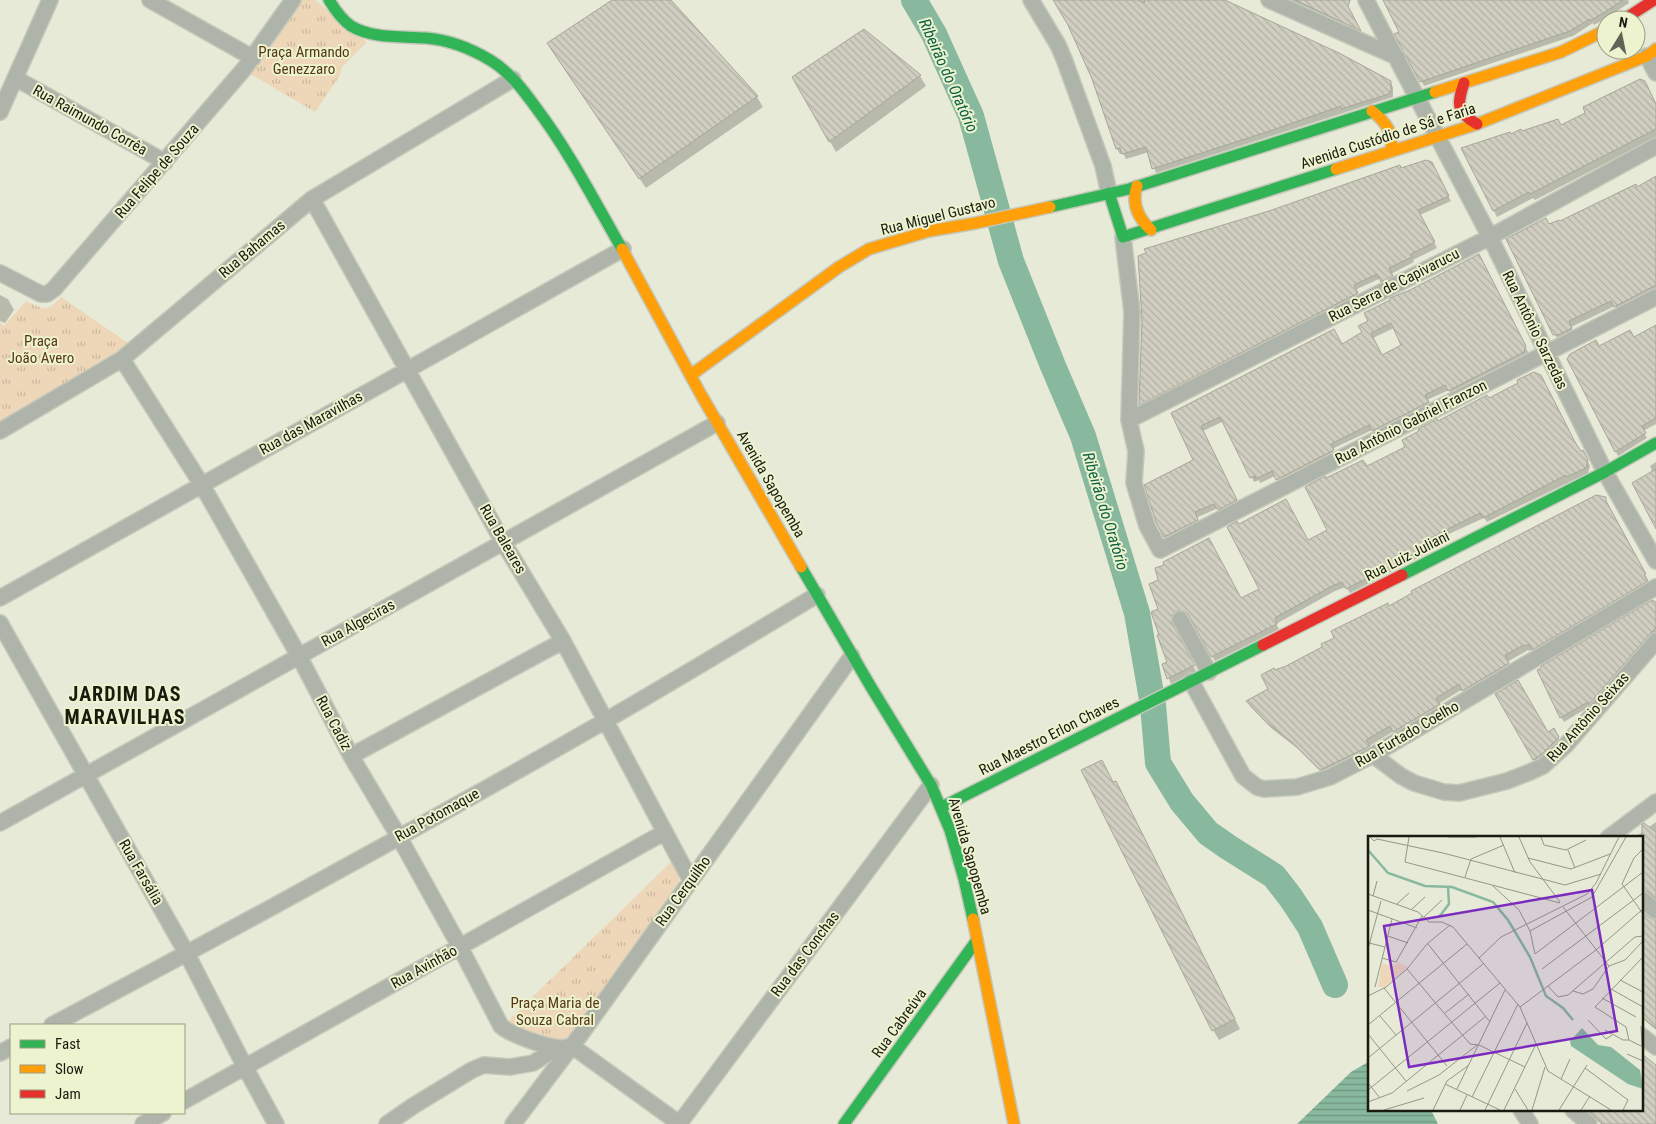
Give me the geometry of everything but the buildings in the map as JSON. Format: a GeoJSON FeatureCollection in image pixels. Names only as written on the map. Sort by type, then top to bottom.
{"type":"FeatureCollection","features":[{"type":"Feature","properties":{"kind":"street"},"geometry":{"type":"LineString","coordinates":[[0,112],[50,0]]}},
{"type":"Feature","properties":{"kind":"street"},"geometry":{"type":"LineString","coordinates":[[150,0],[252,58]]}},
{"type":"Feature","properties":{"kind":"street","name":"Rua Felipe de Souza"},"geometry":{"type":"LineString","coordinates":[[0,272],[36,293],[47,294],[54,288],[165,162],[252,58],[293,0]]}},
{"type":"Feature","properties":{"kind":"street","name":"Avenida Sapopemba"},"geometry":{"type":"LineString","coordinates":[[329,0],[339,17],[352,27],[362,31],[388,36],[429,38],[456,44],[483,56],[504,70],[551,127],[622,249],[717,423],[852,656],[931,785],[942,807],[963,876],[1012,1122]]}},
{"type":"Feature","properties":{"kind":"street"},"geometry":{"type":"LineString","coordinates":[[1031,0],[1058,45],[1064,59],[1102,166],[1123,237],[1132,312],[1129,420]]}},
{"type":"Feature","properties":{"kind":"street"},"geometry":{"type":"LineString","coordinates":[[1269,0],[1397,57]]}},
{"type":"Feature","properties":{"kind":"street","name":"Rua Antônio Sarzedas"},"geometry":{"type":"LineString","coordinates":[[1366,0],[1490,237],[1546,354],[1606,472],[1656,561]]}},
{"type":"Feature","properties":{"kind":"street"},"geometry":{"type":"LineString","coordinates":[[1638,10],[1654,0]]}},
{"type":"Feature","properties":{"kind":"street","name":"Avenida Custódio de Sá e Faria"},"geometry":{"type":"LineString","coordinates":[[1109,193],[1137,186],[1562,52],[1596,35]]}},
{"type":"Feature","properties":{"kind":"street"},"geometry":{"type":"LineString","coordinates":[[1652,52],[1656,73]]}},
{"type":"Feature","properties":{"kind":"street","name":"Avenida Custódio de Sá e Faria"},"geometry":{"type":"LineString","coordinates":[[1123,237],[1151,230],[1477,124],[1652,52]]}},
{"type":"Feature","properties":{"kind":"street","name":"Rua Raimundo Corrêa"},"geometry":{"type":"LineString","coordinates":[[15,78],[165,162]]}},
{"type":"Feature","properties":{"kind":"street","name":"Rua Bahamas"},"geometry":{"type":"LineString","coordinates":[[0,431],[122,359],[312,199],[513,80]]}},
{"type":"Feature","properties":{"kind":"street"},"geometry":{"type":"LineString","coordinates":[[1464,83],[1458,102],[1459,107],[1464,116],[1477,124]]}},
{"type":"Feature","properties":{"kind":"street"},"geometry":{"type":"LineString","coordinates":[[1372,111],[1388,125],[1393,137],[1390,151]]}},
{"type":"Feature","properties":{"kind":"street","name":"Rua Serra de Capivarucu"},"geometry":{"type":"LineString","coordinates":[[1129,420],[1490,237],[1656,146]]}},
{"type":"Feature","properties":{"kind":"street"},"geometry":{"type":"LineString","coordinates":[[1137,186],[1134,204],[1143,223],[1151,230]]}},
{"type":"Feature","properties":{"kind":"street","name":"Rua Miguel Gustavo"},"geometry":{"type":"LineString","coordinates":[[691,374],[839,267],[870,249],[929,231],[1109,193]]}},
{"type":"Feature","properties":{"kind":"street","name":"Rua Baleares"},"geometry":{"type":"LineString","coordinates":[[312,199],[503,542],[563,641],[690,881]]}},
{"type":"Feature","properties":{"kind":"street","name":"Rua das Maravilhas"},"geometry":{"type":"LineString","coordinates":[[0,598],[622,249]]}},
{"type":"Feature","properties":{"kind":"street","name":"Rua Antônio Gabriel Franzon"},"geometry":{"type":"LineString","coordinates":[[1129,420],[1136,451],[1134,487],[1147,526],[1163,549],[1656,297]]}},
{"type":"Feature","properties":{"kind":"street","name":"Rua Cadiz"},"geometry":{"type":"LineString","coordinates":[[122,359],[202,485],[299,656],[351,756],[399,837],[460,947],[501,1026],[513,1034],[554,1047],[572,1046]]}},
{"type":"Feature","properties":{"kind":"street","name":"Rua Algeciras"},"geometry":{"type":"LineString","coordinates":[[0,823],[717,423]]}},
{"type":"Feature","properties":{"kind":"street","name":"Rua Luiz Juliani"},"geometry":{"type":"LineString","coordinates":[[1169,693],[1606,472],[1656,443]]}},
{"type":"Feature","properties":{"kind":"street","name":"Rua Furtado Coelho"},"geometry":{"type":"LineString","coordinates":[[1191,681],[1243,776],[1257,787],[1264,789],[1297,787],[1330,777],[1374,755],[1656,587]]}},
{"type":"Feature","properties":{"kind":"street","name":"Rua Potomaque"},"geometry":{"type":"LineString","coordinates":[[54,1024],[187,954],[399,837],[606,720],[817,595]]}},
{"type":"Feature","properties":{"kind":"street"},"geometry":{"type":"LineString","coordinates":[[1180,619],[1209,672]]}},
{"type":"Feature","properties":{"kind":"street","name":"Rua Farsália"},"geometry":{"type":"LineString","coordinates":[[0,623],[187,954],[276,1124]]}},
{"type":"Feature","properties":{"kind":"street"},"geometry":{"type":"LineString","coordinates":[[351,756],[563,641]]}},
{"type":"Feature","properties":{"kind":"street","name":"Rua Antônio Seixas"},"geometry":{"type":"LineString","coordinates":[[1374,755],[1401,776],[1414,783],[1444,792],[1459,793],[1506,781],[1530,772],[1544,766],[1566,745],[1656,641]]}},
{"type":"Feature","properties":{"kind":"street","name":"Rua Cerquilho"},"geometry":{"type":"LineString","coordinates":[[512,1124],[572,1046],[852,656]]}},
{"type":"Feature","properties":{"kind":"street","name":"Rua Maestro Erlon Chaves"},"geometry":{"type":"LineString","coordinates":[[942,807],[1169,693]]}},
{"type":"Feature","properties":{"kind":"street","name":"Rua das Conchas"},"geometry":{"type":"LineString","coordinates":[[680,1124],[931,785]]}},
{"type":"Feature","properties":{"kind":"street"},"geometry":{"type":"LineString","coordinates":[[1611,836],[1656,802]]}},
{"type":"Feature","properties":{"kind":"street","name":"Rua Avinhão"},"geometry":{"type":"LineString","coordinates":[[185,1100],[665,832]]}},
{"type":"Feature","properties":{"kind":"street"},"geometry":{"type":"LineString","coordinates":[[1644,901],[1656,910]]}},
{"type":"Feature","properties":{"kind":"street","name":"Rua Cabreúva"},"geometry":{"type":"LineString","coordinates":[[844,1124],[977,940]]}},
{"type":"Feature","properties":{"kind":"street"},"geometry":{"type":"LineString","coordinates":[[1644,1038],[1656,1047]]}},
{"type":"Feature","properties":{"kind":"street"},"geometry":{"type":"LineString","coordinates":[[572,1046],[680,1124]]}},
{"type":"Feature","properties":{"kind":"street"},"geometry":{"type":"LineString","coordinates":[[388,1124],[413,1106],[472,1070],[484,1065],[510,1067],[533,1063],[554,1047]]}},
{"type":"Feature","properties":{"kind":"street"},"geometry":{"type":"LineString","coordinates":[[1522,1112],[1530,1124]]}},
{"type":"Feature","properties":{"kind":"street"},"geometry":{"type":"LineString","coordinates":[[1575,1112],[1588,1124]]}},
{"type":"Feature","properties":{"kind":"street"},"geometry":{"type":"LineString","coordinates":[[143,1124],[161,1114]]}},
{"type":"Feature","properties":{"kind":"green space","name":"Praça Armando Genezzaro"},"geometry":{"type":"Polygon","coordinates":[[[300,0],[315,0],[367,42],[342,67],[339,77],[315,112],[250,74],[300,0]]]}},
{"type":"Feature","properties":{"kind":"green space","name":"Praça João Avero"},"geometry":{"type":"Polygon","coordinates":[[[61,297],[128,343],[112,357],[0,421],[0,323],[4,326],[26,301],[45,308],[61,297]]]}},
{"type":"Feature","properties":{"kind":"green space","name":"Praça Maria de Souza Cabral"},"geometry":{"type":"Polygon","coordinates":[[[672,861],[679,874],[676,888],[569,1037],[558,1040],[507,1022],[672,861]]]}},
{"type":"Feature","properties":{"kind":"shaded area"},"geometry":{"type":"Polygon","coordinates":[[[1368,1062],[1368,1112],[1432,1112],[1438,1124],[1297,1124],[1351,1072],[1368,1062]]]}},
{"type":"Feature","properties":{"kind":"waterway","name":"Ribeirão do Oratório"},"geometry":{"type":"LineString","coordinates":[[914,0],[934,34],[971,116],[1011,261],[1083,436],[1137,613],[1153,705],[1158,763],[1182,802],[1208,833],[1274,876],[1310,927],[1335,985]]}},
{"type":"Feature","properties":{"kind":"traffic: fast"},"geometry":{"type":"LineString","coordinates":[[329,0],[344,20],[360,30],[378,35],[426,38],[451,43],[467,48],[504,70],[527,95],[549,126],[582,178],[622,249]]}},
{"type":"Feature","properties":{"kind":"traffic: fast"},"geometry":{"type":"LineString","coordinates":[[1050,207],[1129,189],[1435,92]]}},
{"type":"Feature","properties":{"kind":"traffic: fast"},"geometry":{"type":"LineString","coordinates":[[1109,193],[1123,237],[1336,169]]}},
{"type":"Feature","properties":{"kind":"traffic: fast"},"geometry":{"type":"LineString","coordinates":[[1402,575],[1605,472],[1656,443]]}},
{"type":"Feature","properties":{"kind":"traffic: fast"},"geometry":{"type":"LineString","coordinates":[[801,567],[931,785],[950,830],[973,919]]}},
{"type":"Feature","properties":{"kind":"traffic: fast"},"geometry":{"type":"LineString","coordinates":[[942,807],[1263,645]]}},
{"type":"Feature","properties":{"kind":"traffic: fast"},"geometry":{"type":"LineString","coordinates":[[844,1124],[977,940]]}},
{"type":"Feature","properties":{"kind":"traffic: slow"},"geometry":{"type":"LineString","coordinates":[[1435,92],[1561,52],[1596,35]]}},
{"type":"Feature","properties":{"kind":"traffic: slow"},"geometry":{"type":"LineString","coordinates":[[1336,169],[1477,124],[1647,56],[1656,49]]}},
{"type":"Feature","properties":{"kind":"traffic: slow"},"geometry":{"type":"LineString","coordinates":[[1372,111],[1388,128],[1392,145],[1391,151]]}},
{"type":"Feature","properties":{"kind":"traffic: slow"},"geometry":{"type":"LineString","coordinates":[[1137,186],[1135,205],[1142,221],[1151,230]]}},
{"type":"Feature","properties":{"kind":"traffic: slow"},"geometry":{"type":"LineString","coordinates":[[691,375],[839,267],[869,249],[929,231],[1050,207]]}},
{"type":"Feature","properties":{"kind":"traffic: slow"},"geometry":{"type":"LineString","coordinates":[[622,249],[700,393],[801,567]]}},
{"type":"Feature","properties":{"kind":"traffic: slow"},"geometry":{"type":"LineString","coordinates":[[973,919],[1014,1124]]}},
{"type":"Feature","properties":{"kind":"traffic: jam"},"geometry":{"type":"LineString","coordinates":[[1638,10],[1654,0]]}},
{"type":"Feature","properties":{"kind":"traffic: jam"},"geometry":{"type":"LineString","coordinates":[[1464,83],[1460,97],[1460,107],[1465,115],[1477,124]]}},
{"type":"Feature","properties":{"kind":"traffic: jam"},"geometry":{"type":"LineString","coordinates":[[1263,645],[1402,575]]}},
{"type":"Feature","properties":{"kind":"district","name":"JARDIM DAS MARAVILHAS"},"geometry":{"type":"Point","coordinates":[125,706]}}]}
